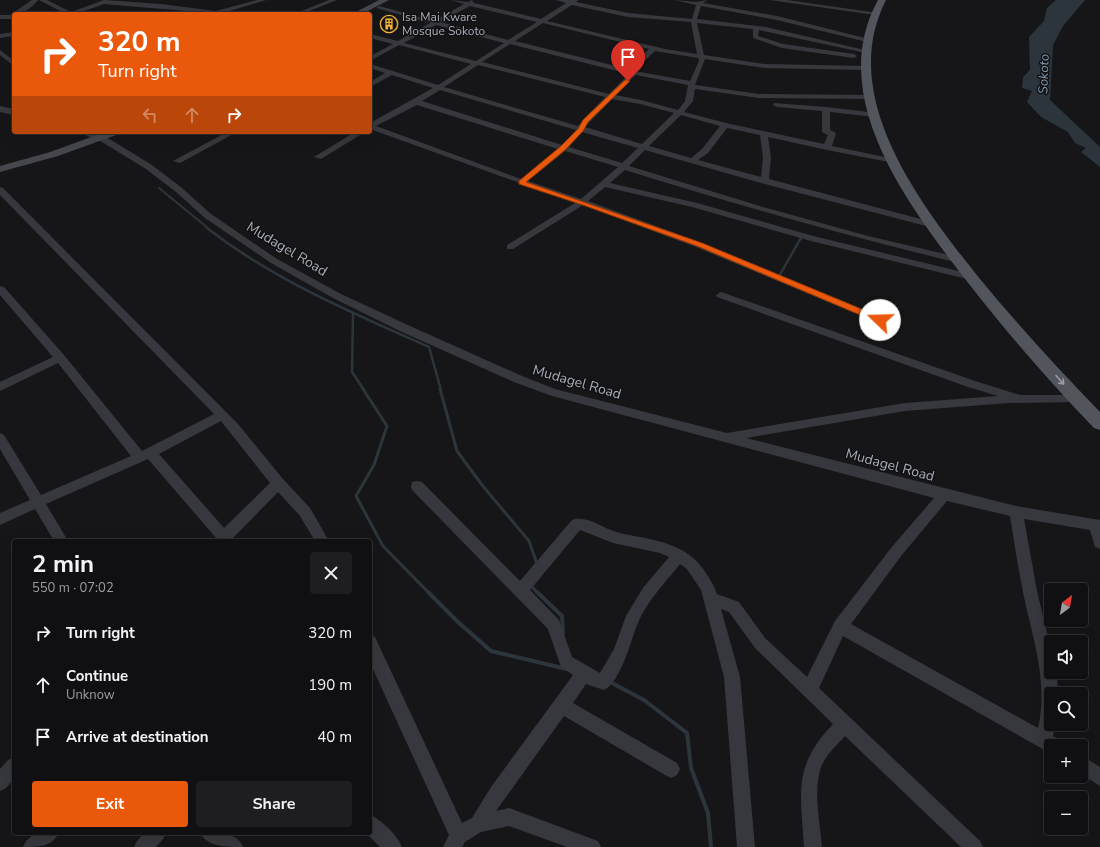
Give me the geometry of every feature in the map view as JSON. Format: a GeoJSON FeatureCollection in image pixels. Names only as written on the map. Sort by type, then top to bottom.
{"type":"FeatureCollection","features":[{"type":"Feature","properties":{"kind":"main road"},"geometry":{"type":"LineString","coordinates":[[360,12],[385,0]]}},
{"type":"Feature","properties":{"kind":"main road"},"geometry":{"type":"LineString","coordinates":[[370,12],[395,0]]}},
{"type":"Feature","properties":{"kind":"main road"},"geometry":{"type":"LineString","coordinates":[[882,0],[875,13],[866,54],[870,97],[874,115],[891,161],[928,224],[955,259],[1019,335],[1100,423]]}},
{"type":"Feature","properties":{"kind":"main road"},"geometry":{"type":"LineString","coordinates":[[889,0],[878,26],[873,52],[873,70],[877,96],[899,160],[938,222],[991,288],[1026,330],[1100,406]]}},
{"type":"Feature","properties":{"kind":"main road"},"geometry":{"type":"LineString","coordinates":[[0,165],[104,134]]}},
{"type":"Feature","properties":{"kind":"main road"},"geometry":{"type":"LineString","coordinates":[[0,169],[54,154],[104,134]]}},
{"type":"Feature","properties":{"kind":"street"},"geometry":{"type":"LineString","coordinates":[[18,12],[32,4],[35,0]]}},
{"type":"Feature","properties":{"kind":"street"},"geometry":{"type":"LineString","coordinates":[[42,0],[66,12]]}},
{"type":"Feature","properties":{"kind":"street"},"geometry":{"type":"LineString","coordinates":[[222,12],[263,0]]}},
{"type":"Feature","properties":{"kind":"street"},"geometry":{"type":"LineString","coordinates":[[302,12],[334,0]]}},
{"type":"Feature","properties":{"kind":"street"},"geometry":{"type":"LineString","coordinates":[[454,0],[653,49],[764,66],[866,54]]}},
{"type":"Feature","properties":{"kind":"street"},"geometry":{"type":"LineString","coordinates":[[372,58],[398,42],[477,0]]}},
{"type":"Feature","properties":{"kind":"street"},"geometry":{"type":"LineString","coordinates":[[559,0],[573,1],[628,15],[756,28],[866,54]]}},
{"type":"Feature","properties":{"kind":"street"},"geometry":{"type":"LineString","coordinates":[[678,0],[701,2],[777,18],[866,54]]}},
{"type":"Feature","properties":{"kind":"street"},"geometry":{"type":"LineString","coordinates":[[774,0],[875,13]]}},
{"type":"Feature","properties":{"kind":"street"},"geometry":{"type":"LineString","coordinates":[[78,3],[78,11],[106,1],[161,6],[202,12]]}},
{"type":"Feature","properties":{"kind":"street"},"geometry":{"type":"LineString","coordinates":[[372,125],[416,102],[437,87],[543,22],[573,1]]}},
{"type":"Feature","properties":{"kind":"street"},"geometry":{"type":"LineString","coordinates":[[510,247],[546,226],[582,202],[624,166],[679,113],[689,101],[692,86],[702,61],[694,21],[701,2]]}},
{"type":"Feature","properties":{"kind":"street"},"geometry":{"type":"LineString","coordinates":[[379,8],[632,73],[692,86],[759,96],[870,97]]}},
{"type":"Feature","properties":{"kind":"street"},"geometry":{"type":"LineString","coordinates":[[0,17],[12,15]]}},
{"type":"Feature","properties":{"kind":"street"},"geometry":{"type":"LineString","coordinates":[[756,28],[755,37],[782,46],[866,54]]}},
{"type":"Feature","properties":{"kind":"street"},"geometry":{"type":"LineString","coordinates":[[0,36],[12,34]]}},
{"type":"Feature","properties":{"kind":"street"},"geometry":{"type":"LineString","coordinates":[[372,36],[641,102],[725,125],[891,161]]}},
{"type":"Feature","properties":{"kind":"street"},"geometry":{"type":"LineString","coordinates":[[522,182],[581,130],[585,121],[612,96],[653,49]]}},
{"type":"Feature","properties":{"kind":"street"},"geometry":{"type":"LineString","coordinates":[[0,52],[3,58],[12,63]]}},
{"type":"Feature","properties":{"kind":"street"},"geometry":{"type":"LineString","coordinates":[[372,67],[581,130],[644,146],[764,181],[928,224]]}},
{"type":"Feature","properties":{"kind":"street"},"geometry":{"type":"LineString","coordinates":[[372,84],[390,73]]}},
{"type":"Feature","properties":{"kind":"street"},"geometry":{"type":"LineString","coordinates":[[416,102],[794,219],[955,259]]}},
{"type":"Feature","properties":{"kind":"street"},"geometry":{"type":"LineString","coordinates":[[777,105],[874,115]]}},
{"type":"Feature","properties":{"kind":"street"},"geometry":{"type":"LineString","coordinates":[[1,108],[12,108]]}},
{"type":"Feature","properties":{"kind":"street"},"geometry":{"type":"LineString","coordinates":[[1,108],[12,111]]}},
{"type":"Feature","properties":{"kind":"street"},"geometry":{"type":"LineString","coordinates":[[826,110],[826,132],[832,134],[827,148]]}},
{"type":"Feature","properties":{"kind":"street"},"geometry":{"type":"LineString","coordinates":[[692,161],[705,151],[725,125]]}},
{"type":"Feature","properties":{"kind":"street"},"geometry":{"type":"LineString","coordinates":[[372,127],[699,245],[880,320]]}},
{"type":"Feature","properties":{"kind":"street"},"geometry":{"type":"LineString","coordinates":[[763,133],[767,151],[768,168],[764,181]]}},
{"type":"Feature","properties":{"kind":"street","name":"Mudagel Road"},"geometry":{"type":"LineString","coordinates":[[104,134],[179,190],[208,216],[274,261],[337,296],[406,329],[542,388],[944,495],[1016,512],[1098,526]]}},
{"type":"Feature","properties":{"kind":"street"},"geometry":{"type":"LineString","coordinates":[[177,161],[229,134]]}},
{"type":"Feature","properties":{"kind":"street"},"geometry":{"type":"LineString","coordinates":[[318,157],[357,134]]}},
{"type":"Feature","properties":{"kind":"street"},"geometry":{"type":"LineString","coordinates":[[604,184],[694,205],[814,239],[971,277]]}},
{"type":"Feature","properties":{"kind":"street"},"geometry":{"type":"LineString","coordinates":[[0,190],[5,201],[223,415],[278,483],[305,512],[321,539]]}},
{"type":"Feature","properties":{"kind":"street"},"geometry":{"type":"LineString","coordinates":[[0,289],[144,455],[224,539]]}},
{"type":"Feature","properties":{"kind":"street"},"geometry":{"type":"LineString","coordinates":[[721,296],[931,368],[972,384],[1025,398]]}},
{"type":"Feature","properties":{"kind":"street"},"geometry":{"type":"LineString","coordinates":[[0,387],[60,358]]}},
{"type":"Feature","properties":{"kind":"street"},"geometry":{"type":"LineString","coordinates":[[728,437],[905,407],[1025,398],[1076,398]]}},
{"type":"Feature","properties":{"kind":"street"},"geometry":{"type":"LineString","coordinates":[[0,520],[144,455],[223,415]]}},
{"type":"Feature","properties":{"kind":"street"},"geometry":{"type":"LineString","coordinates":[[0,438],[37,503],[60,539]]}},
{"type":"Feature","properties":{"kind":"street"},"geometry":{"type":"LineString","coordinates":[[226,539],[278,483]]}},
{"type":"Feature","properties":{"kind":"street"},"geometry":{"type":"LineString","coordinates":[[417,486],[554,625],[566,662],[596,680],[604,682],[621,652],[631,621],[648,593],[679,555]]}},
{"type":"Feature","properties":{"kind":"street"},"geometry":{"type":"LineString","coordinates":[[810,689],[840,626],[896,552],[944,495]]}},
{"type":"Feature","properties":{"kind":"street"},"geometry":{"type":"LineString","coordinates":[[1016,512],[1030,591],[1049,673],[1049,739]]}},
{"type":"Feature","properties":{"kind":"street"},"geometry":{"type":"LineString","coordinates":[[521,590],[577,524],[585,525],[612,537],[662,547],[679,555],[692,565],[708,588],[732,677],[746,847]]}},
{"type":"Feature","properties":{"kind":"street"},"geometry":{"type":"LineString","coordinates":[[1098,526],[1100,543]]}},
{"type":"Feature","properties":{"kind":"street"},"geometry":{"type":"LineString","coordinates":[[711,599],[734,607],[760,643],[810,689],[974,847]]}},
{"type":"Feature","properties":{"kind":"street"},"geometry":{"type":"LineString","coordinates":[[840,626],[1044,739]]}},
{"type":"Feature","properties":{"kind":"street"},"geometry":{"type":"LineString","coordinates":[[372,647],[455,844],[478,824],[497,793],[584,674]]}},
{"type":"Feature","properties":{"kind":"street"},"geometry":{"type":"LineString","coordinates":[[562,706],[671,769]]}},
{"type":"Feature","properties":{"kind":"street"},"geometry":{"type":"LineString","coordinates":[[813,847],[810,786],[812,768],[823,748],[845,724]]}},
{"type":"Feature","properties":{"kind":"street"},"geometry":{"type":"LineString","coordinates":[[0,782],[12,768]]}},
{"type":"Feature","properties":{"kind":"street"},"geometry":{"type":"LineString","coordinates":[[1088,769],[1100,777]]}},
{"type":"Feature","properties":{"kind":"street"},"geometry":{"type":"LineString","coordinates":[[478,824],[509,818],[592,847]]}},
{"type":"Feature","properties":{"kind":"street"},"geometry":{"type":"LineString","coordinates":[[372,826],[393,847]]}},
{"type":"Feature","properties":{"kind":"street"},"geometry":{"type":"LineString","coordinates":[[32,847],[47,835]]}},
{"type":"Feature","properties":{"kind":"street"},"geometry":{"type":"LineString","coordinates":[[143,847],[155,835]]}},
{"type":"Feature","properties":{"kind":"street"},"geometry":{"type":"LineString","coordinates":[[213,835],[234,847]]}},
{"type":"Feature","properties":{"kind":"water","name":"Sokoto"},"geometry":{"type":"Polygon","coordinates":[[[1056,0],[1085,0],[1063,26],[1053,45],[1050,100],[1100,147],[1100,167],[1081,152],[1086,148],[1075,143],[1068,132],[1041,117],[1027,102],[1032,91],[1022,88],[1023,77],[1030,70],[1029,37],[1044,21],[1047,8],[1056,0]]]}},
{"type":"Feature","properties":{"kind":"waterway"},"geometry":{"type":"LineString","coordinates":[[159,188],[209,229]]}},
{"type":"Feature","properties":{"kind":"waterway"},"geometry":{"type":"LineString","coordinates":[[207,228],[233,247],[286,280],[429,347],[441,390]]}},
{"type":"Feature","properties":{"kind":"waterway"},"geometry":{"type":"LineString","coordinates":[[778,278],[802,236]]}},
{"type":"Feature","properties":{"kind":"waterway"},"geometry":{"type":"LineString","coordinates":[[353,313],[352,372],[364,390]]}},
{"type":"Feature","properties":{"kind":"waterway"},"geometry":{"type":"LineString","coordinates":[[363,389],[387,426],[374,465],[356,496],[383,546],[429,593]]}},
{"type":"Feature","properties":{"kind":"waterway"},"geometry":{"type":"LineString","coordinates":[[440,389],[457,451],[482,485],[529,541],[537,564]]}},
{"type":"Feature","properties":{"kind":"waterway"},"geometry":{"type":"LineString","coordinates":[[533,585],[532,587],[537,592]]}},
{"type":"Feature","properties":{"kind":"waterway"},"geometry":{"type":"LineString","coordinates":[[537,592],[562,616],[563,634]]}},
{"type":"Feature","properties":{"kind":"waterway"},"geometry":{"type":"LineString","coordinates":[[429,593],[457,621],[491,651],[567,669]]}},
{"type":"Feature","properties":{"kind":"waterway"},"geometry":{"type":"LineString","coordinates":[[610,682],[644,700],[687,733],[691,768],[708,813],[711,847]]}},
{"type":"Feature","properties":{"kind":"place","name":"Isa Mai Kware Mosque Sokoto"},"geometry":{"type":"Point","coordinates":[389,24]}},
{"type":"Feature","properties":{"kind":"route"},"geometry":{"type":"LineString","coordinates":[[628,81],[585,121],[581,130],[522,182],[582,202],[699,245],[880,320]]}}]}
